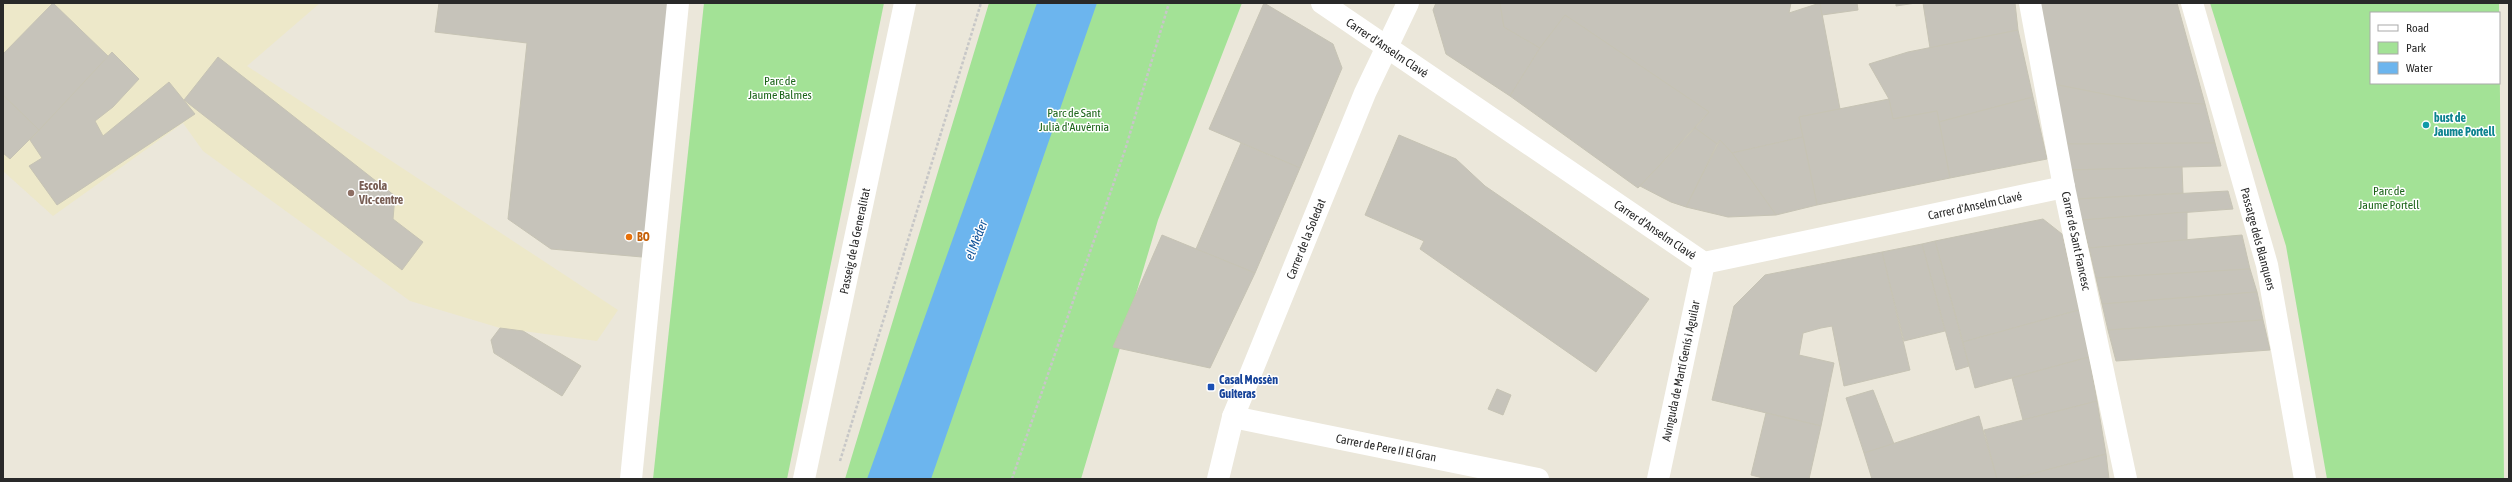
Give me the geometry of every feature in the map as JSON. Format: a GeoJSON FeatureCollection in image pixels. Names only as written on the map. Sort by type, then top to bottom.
{"type":"FeatureCollection","features":[{"type":"Feature","properties":{"kind":"street"},"geometry":{"type":"LineString","coordinates":[[631,479],[678,3]]}},
{"type":"Feature","properties":{"kind":"street","name":"Passeig de la Generalitat"},"geometry":{"type":"LineString","coordinates":[[804,479],[905,3]]}},
{"type":"Feature","properties":{"kind":"street","name":"Carrer d'Anselm Clavé"},"geometry":{"type":"LineString","coordinates":[[1322,3],[1704,263],[2064,187]]}},
{"type":"Feature","properties":{"kind":"street","name":"Carrer de la Soledat"},"geometry":{"type":"LineString","coordinates":[[1218,479],[1233,417],[1365,93],[1408,3]]}},
{"type":"Feature","properties":{"kind":"street","name":"Carrer de Sant Francesc"},"geometry":{"type":"LineString","coordinates":[[2030,3],[2064,187],[2126,479]]}},
{"type":"Feature","properties":{"kind":"street","name":"Passatge dels Blanquers"},"geometry":{"type":"LineString","coordinates":[[2192,3],[2267,265],[2305,479]]}},
{"type":"Feature","properties":{"kind":"street","name":"Avinguda de Martí Genís i Aguilar"},"geometry":{"type":"LineString","coordinates":[[1658,479],[1704,263]]}},
{"type":"Feature","properties":{"kind":"street","name":"Carrer de Pere II El Gran"},"geometry":{"type":"LineString","coordinates":[[1233,417],[1538,479]]}},
{"type":"Feature","properties":{"kind":"path"},"geometry":{"type":"LineString","coordinates":[[839,464],[981,3]]}},
{"type":"Feature","properties":{"kind":"path"},"geometry":{"type":"LineString","coordinates":[[1012,479],[1125,150],[1169,3]]}},
{"type":"Feature","properties":{"kind":"shaded area","name":"Escola Vic-centre"},"geometry":{"type":"Polygon","coordinates":[[[3,3],[320,3],[247,66],[618,310],[597,341],[500,328],[410,301],[203,151],[183,123],[53,216],[3,171],[3,3]]]}},
{"type":"Feature","properties":{"kind":"green space","name":"Parc de Jaume Balmes"},"geometry":{"type":"Polygon","coordinates":[[[704,3],[884,3],[787,479],[653,479],[704,3]]]}},
{"type":"Feature","properties":{"kind":"green space","name":"Parc de Sant Julià d'Auvèrnia"},"geometry":{"type":"Polygon","coordinates":[[[989,3],[1242,3],[1158,220],[1081,479],[845,479],[989,3]]]}},
{"type":"Feature","properties":{"kind":"green space","name":"Parc de Jaume Portell"},"geometry":{"type":"Polygon","coordinates":[[[2210,3],[2499,3],[2499,12],[2370,12],[2370,84],[2500,84],[2504,479],[2327,479],[2286,246],[2210,3]]]}},
{"type":"Feature","properties":{"kind":"water","name":"el Mèder"},"geometry":{"type":"Polygon","coordinates":[[[1037,3],[1097,3],[931,479],[867,479],[1037,3]]]}},
{"type":"Feature","properties":{"kind":"building"},"geometry":{"type":"Polygon","coordinates":[[[53,3],[109,57],[39,130],[3,95],[3,54],[53,3]]]}},
{"type":"Feature","properties":{"kind":"building"},"geometry":{"type":"Polygon","coordinates":[[[439,3],[670,3],[642,257],[551,249],[508,219],[527,43],[435,32],[439,3]]]}},
{"type":"Feature","properties":{"kind":"building"},"geometry":{"type":"Polygon","coordinates":[[[1264,3],[1333,44],[1342,68],[1300,168],[1209,129],[1264,3]]]}},
{"type":"Feature","properties":{"kind":"building"},"geometry":{"type":"Polygon","coordinates":[[[1436,3],[1500,3],[1504,27],[1540,48],[1510,96],[1446,54],[1433,10],[1436,3]]]}},
{"type":"Feature","properties":{"kind":"building"},"geometry":{"type":"Polygon","coordinates":[[[1500,3],[1791,3],[1789,13],[1820,3],[1840,109],[1799,117],[1803,137],[1732,153],[1720,140],[1717,144],[1695,128],[1709,112],[1565,15],[1540,48],[1504,27],[1500,3]]]}},
{"type":"Feature","properties":{"kind":"building"},"geometry":{"type":"Polygon","coordinates":[[[1820,3],[1857,3],[1858,10],[1822,15],[1820,3]]]}},
{"type":"Feature","properties":{"kind":"building"},"geometry":{"type":"Polygon","coordinates":[[[1896,3],[1916,3],[1896,6],[1896,3]]]}},
{"type":"Feature","properties":{"kind":"building"},"geometry":{"type":"Polygon","coordinates":[[[1923,3],[2015,3],[2018,30],[1930,48],[1923,3]]]}},
{"type":"Feature","properties":{"kind":"building"},"geometry":{"type":"Polygon","coordinates":[[[2041,3],[2177,3],[2205,104],[2139,101],[2053,84],[2041,3]]]}},
{"type":"Feature","properties":{"kind":"building"},"geometry":{"type":"Polygon","coordinates":[[[1565,15],[1709,112],[1638,188],[1510,96],[1540,48],[1565,15]]]}},
{"type":"Feature","properties":{"kind":"building"},"geometry":{"type":"Polygon","coordinates":[[[2018,30],[2033,97],[1939,122],[1937,111],[1893,119],[1889,99],[1869,64],[1908,52],[2018,30]]]}},
{"type":"Feature","properties":{"kind":"building"},"geometry":{"type":"Polygon","coordinates":[[[112,52],[139,79],[113,107],[95,121],[103,136],[169,82],[195,114],[57,205],[29,166],[42,158],[30,140],[112,52]]]}},
{"type":"Feature","properties":{"kind":"building"},"geometry":{"type":"Polygon","coordinates":[[[218,57],[395,196],[393,219],[423,242],[402,270],[184,100],[218,57]]]}},
{"type":"Feature","properties":{"kind":"building"},"geometry":{"type":"Polygon","coordinates":[[[2053,84],[2139,101],[2205,104],[2215,143],[2063,144],[2053,84]]]}},
{"type":"Feature","properties":{"kind":"building"},"geometry":{"type":"Polygon","coordinates":[[[3,95],[39,130],[10,159],[3,153],[3,95]]]}},
{"type":"Feature","properties":{"kind":"building"},"geometry":{"type":"Polygon","coordinates":[[[2033,97],[2047,159],[1950,178],[1939,122],[2033,97]]]}},
{"type":"Feature","properties":{"kind":"building"},"geometry":{"type":"Polygon","coordinates":[[[1889,99],[1893,119],[1937,111],[1950,178],[1817,205],[1799,117],[1889,99]]]}},
{"type":"Feature","properties":{"kind":"building"},"geometry":{"type":"Polygon","coordinates":[[[1695,128],[1717,144],[1686,207],[1671,202],[1640,186],[1695,128]]]}},
{"type":"Feature","properties":{"kind":"building"},"geometry":{"type":"Polygon","coordinates":[[[1399,135],[1456,159],[1485,186],[1649,299],[1596,372],[1420,249],[1424,241],[1365,215],[1399,135]]]}},
{"type":"Feature","properties":{"kind":"building"},"geometry":{"type":"Polygon","coordinates":[[[1803,137],[1817,205],[1776,215],[1732,153],[1803,137]]]}},
{"type":"Feature","properties":{"kind":"building"},"geometry":{"type":"Polygon","coordinates":[[[1720,140],[1732,153],[1776,215],[1728,217],[1686,207],[1720,140]]]}},
{"type":"Feature","properties":{"kind":"building"},"geometry":{"type":"Polygon","coordinates":[[[1241,143],[1300,168],[1255,273],[1196,249],[1241,143]]]}},
{"type":"Feature","properties":{"kind":"building"},"geometry":{"type":"Polygon","coordinates":[[[2215,143],[2221,166],[2069,170],[2063,144],[2215,143]]]}},
{"type":"Feature","properties":{"kind":"building"},"geometry":{"type":"Polygon","coordinates":[[[2182,167],[2183,193],[2077,199],[2069,170],[2182,167]]]}},
{"type":"Feature","properties":{"kind":"building"},"geometry":{"type":"Polygon","coordinates":[[[2228,191],[2233,209],[2082,220],[2077,199],[2228,191]]]}},
{"type":"Feature","properties":{"kind":"building"},"geometry":{"type":"Polygon","coordinates":[[[2187,212],[2187,241],[2089,248],[2082,220],[2187,212]]]}},
{"type":"Feature","properties":{"kind":"building"},"geometry":{"type":"Polygon","coordinates":[[[2043,219],[2062,234],[2079,310],[1963,342],[1935,241],[2043,219]]]}},
{"type":"Feature","properties":{"kind":"building"},"geometry":{"type":"Polygon","coordinates":[[[1162,235],[1255,273],[1210,368],[1113,347],[1162,235]]]}},
{"type":"Feature","properties":{"kind":"building"},"geometry":{"type":"Polygon","coordinates":[[[2242,235],[2250,269],[2096,278],[2089,248],[2242,235]]]}},
{"type":"Feature","properties":{"kind":"building"},"geometry":{"type":"Polygon","coordinates":[[[1935,241],[1969,366],[1956,370],[1922,244],[1935,241]]]}},
{"type":"Feature","properties":{"kind":"building"},"geometry":{"type":"Polygon","coordinates":[[[1922,244],[1945,331],[1904,341],[1882,252],[1922,244]]]}},
{"type":"Feature","properties":{"kind":"building"},"geometry":{"type":"Polygon","coordinates":[[[1882,252],[1910,370],[1844,386],[1832,326],[1803,333],[1799,355],[1834,363],[1821,426],[1712,400],[1734,306],[1765,275],[1882,252]]]}},
{"type":"Feature","properties":{"kind":"building"},"geometry":{"type":"Polygon","coordinates":[[[2250,269],[2257,292],[2102,304],[2096,278],[2250,269]]]}},
{"type":"Feature","properties":{"kind":"building"},"geometry":{"type":"Polygon","coordinates":[[[2257,292],[2263,320],[2108,330],[2102,304],[2257,292]]]}},
{"type":"Feature","properties":{"kind":"building"},"geometry":{"type":"Polygon","coordinates":[[[2079,310],[2089,357],[1975,388],[1963,342],[2079,310]]]}},
{"type":"Feature","properties":{"kind":"building"},"geometry":{"type":"Polygon","coordinates":[[[2263,320],[2270,350],[2116,361],[2108,330],[2263,320]]]}},
{"type":"Feature","properties":{"kind":"building"},"geometry":{"type":"Polygon","coordinates":[[[500,328],[523,331],[581,366],[562,396],[494,353],[491,340],[500,328]]]}},
{"type":"Feature","properties":{"kind":"building"},"geometry":{"type":"Polygon","coordinates":[[[2089,357],[2097,401],[2023,420],[2012,378],[2089,357]]]}},
{"type":"Feature","properties":{"kind":"building"},"geometry":{"type":"Polygon","coordinates":[[[1497,389],[1511,395],[1503,415],[1488,409],[1497,389]]]}},
{"type":"Feature","properties":{"kind":"building"},"geometry":{"type":"Polygon","coordinates":[[[1873,390],[1894,444],[1864,453],[1846,398],[1873,390]]]}},
{"type":"Feature","properties":{"kind":"building"},"geometry":{"type":"Polygon","coordinates":[[[2097,401],[2106,454],[2013,479],[1997,479],[1984,430],[2097,401]]]}},
{"type":"Feature","properties":{"kind":"building"},"geometry":{"type":"Polygon","coordinates":[[[1766,413],[1821,426],[1809,479],[1767,479],[1751,475],[1766,413]]]}},
{"type":"Feature","properties":{"kind":"building"},"geometry":{"type":"Polygon","coordinates":[[[1979,416],[1997,479],[1872,479],[1864,453],[1979,416]]]}},
{"type":"Feature","properties":{"kind":"building"},"geometry":{"type":"Polygon","coordinates":[[[2106,454],[2109,479],[2013,479],[2106,454]]]}},
{"type":"Feature","properties":{"kind":"place","name":"bust de Jaume Portell"},"geometry":{"type":"Point","coordinates":[2426,125]}},
{"type":"Feature","properties":{"kind":"place","name":"Escola Vic-centre"},"geometry":{"type":"Point","coordinates":[351,193]}},
{"type":"Feature","properties":{"kind":"place","name":"BO"},"geometry":{"type":"Point","coordinates":[629,237]}},
{"type":"Feature","properties":{"kind":"place","name":"Casal Mossèn Guiteras"},"geometry":{"type":"Point","coordinates":[1211,387]}}]}
